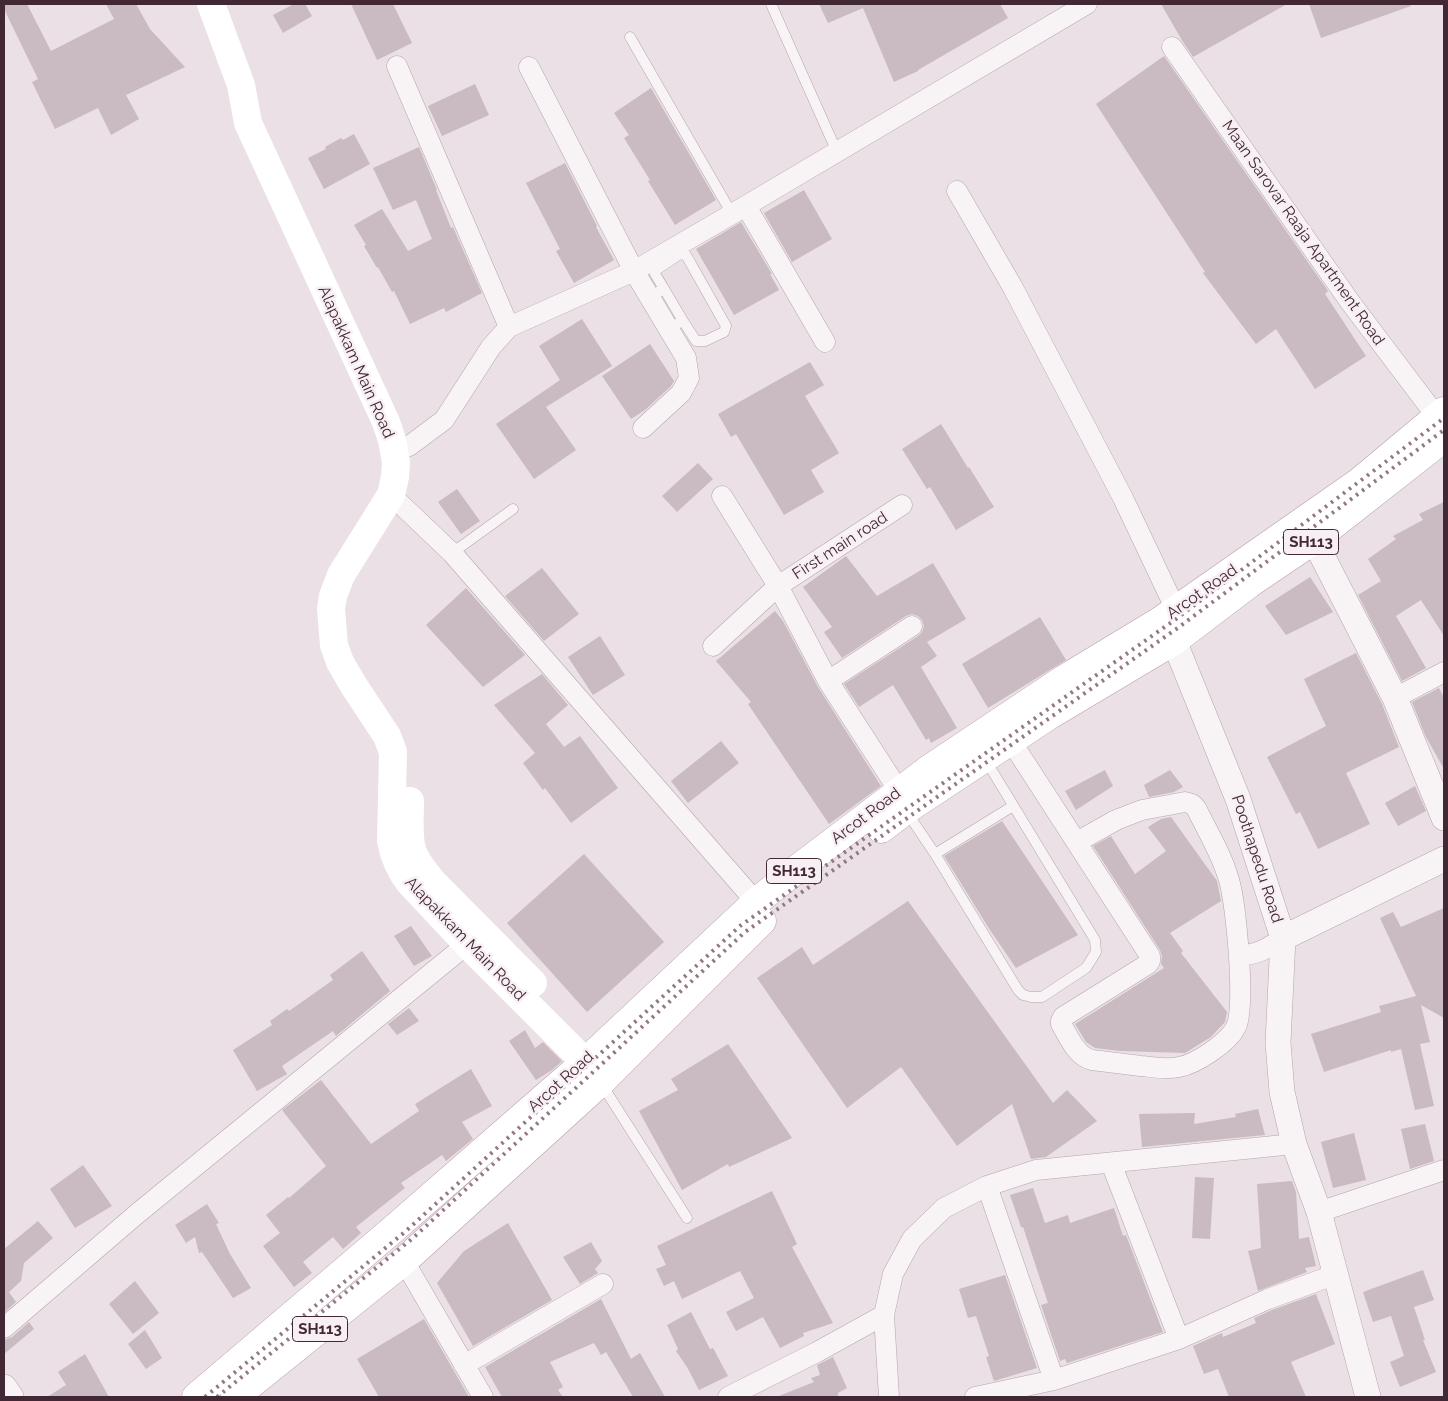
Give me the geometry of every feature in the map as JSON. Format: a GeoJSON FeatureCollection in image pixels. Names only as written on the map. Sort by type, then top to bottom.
{"type":"FeatureCollection","features":[{"type":"Feature","properties":{"kind":"main road","name":"Alapakkam Main Road"},"geometry":{"type":"LineString","coordinates":[[211,4],[241,85],[248,123],[386,422],[402,449],[396,462],[396,501],[347,563],[334,591],[331,609],[334,645],[340,662],[388,736],[393,752],[392,842],[396,862],[400,871],[409,882],[474,937],[600,1064]]}},
{"type":"Feature","properties":{"kind":"main road","name":"Arcot Road"},"geometry":{"type":"LineString","coordinates":[[235,1397],[404,1261],[600,1064],[756,902],[797,868],[902,801],[984,758],[1050,715],[1174,641],[1249,584],[1314,540],[1442,422]]}},
{"type":"Feature","properties":{"kind":"main road","name":"Arcot Road"},"geometry":{"type":"LineString","coordinates":[[196,1397],[382,1238],[705,978],[757,925],[902,801],[929,768],[1056,684],[1176,610],[1442,422]]}},
{"type":"Feature","properties":{"kind":"street"},"geometry":{"type":"LineString","coordinates":[[402,449],[444,420],[491,347],[509,327],[634,271],[1087,4]]}},
{"type":"Feature","properties":{"kind":"street","name":"Maan Sarovar Raaja Apartment Road"},"geometry":{"type":"LineString","coordinates":[[1172,47],[1350,302],[1442,422]]}},
{"type":"Feature","properties":{"kind":"street"},"geometry":{"type":"LineString","coordinates":[[397,66],[509,327]]}},
{"type":"Feature","properties":{"kind":"street"},"geometry":{"type":"LineString","coordinates":[[529,67],[634,271],[656,293],[676,324],[686,358],[689,378],[681,393],[643,428]]}},
{"type":"Feature","properties":{"kind":"street"},"geometry":{"type":"LineString","coordinates":[[957,191],[1012,286],[1123,498],[1176,610]]}},
{"type":"Feature","properties":{"kind":"street"},"geometry":{"type":"LineString","coordinates":[[739,210],[825,342]]}},
{"type":"Feature","properties":{"kind":"street"},"geometry":{"type":"LineString","coordinates":[[722,496],[778,586]]}},
{"type":"Feature","properties":{"kind":"street"},"geometry":{"type":"LineString","coordinates":[[396,501],[452,553],[756,902]]}},
{"type":"Feature","properties":{"kind":"street","name":"First main road"},"geometry":{"type":"LineString","coordinates":[[713,646],[778,586],[902,505]]}},
{"type":"Feature","properties":{"kind":"street"},"geometry":{"type":"LineString","coordinates":[[1314,540],[1395,698],[1444,818]]}},
{"type":"Feature","properties":{"kind":"street","name":"First main road"},"geometry":{"type":"LineString","coordinates":[[778,586],[828,681],[902,801]]}},
{"type":"Feature","properties":{"kind":"street"},"geometry":{"type":"LineString","coordinates":[[828,681],[912,626]]}},
{"type":"Feature","properties":{"kind":"street","name":"Poothapedu Road"},"geometry":{"type":"LineString","coordinates":[[1174,641],[1238,799],[1283,938],[1444,859]]}},
{"type":"Feature","properties":{"kind":"street"},"geometry":{"type":"LineString","coordinates":[[1395,698],[1444,672]]}},
{"type":"Feature","properties":{"kind":"street"},"geometry":{"type":"LineString","coordinates":[[1010,741],[1148,952],[1150,961],[1148,964],[1063,1017],[1060,1021],[1082,1056],[1092,1060],[1163,1068],[1179,1067],[1191,1063],[1220,1046],[1231,1036],[1238,1025],[1240,1006],[1237,934],[1230,881],[1220,854],[1196,808],[1192,804],[1185,802],[1142,810],[1116,820],[1077,842]]}},
{"type":"Feature","properties":{"kind":"street"},"geometry":{"type":"LineString","coordinates":[[4,1328],[138,1213],[474,937]]}},
{"type":"Feature","properties":{"kind":"street"},"geometry":{"type":"LineString","coordinates":[[1238,956],[1252,955],[1267,949],[1283,938]]}},
{"type":"Feature","properties":{"kind":"street"},"geometry":{"type":"LineString","coordinates":[[1283,938],[1278,1043],[1282,1092],[1294,1144],[1319,1212],[1334,1275],[1368,1397]]}},
{"type":"Feature","properties":{"kind":"street"},"geometry":{"type":"LineString","coordinates":[[889,1397],[884,1314],[893,1274],[912,1239],[944,1208],[987,1186],[1036,1170],[1294,1144]]}},
{"type":"Feature","properties":{"kind":"street"},"geometry":{"type":"LineString","coordinates":[[1112,1163],[1179,1338]]}},
{"type":"Feature","properties":{"kind":"street"},"geometry":{"type":"LineString","coordinates":[[1319,1212],[1444,1170]]}},
{"type":"Feature","properties":{"kind":"street"},"geometry":{"type":"LineString","coordinates":[[987,1186],[1054,1380]]}},
{"type":"Feature","properties":{"kind":"street"},"geometry":{"type":"LineString","coordinates":[[404,1261],[483,1397]]}},
{"type":"Feature","properties":{"kind":"street"},"geometry":{"type":"LineString","coordinates":[[975,1397],[1054,1380],[1179,1338],[1268,1299],[1334,1275]]}},
{"type":"Feature","properties":{"kind":"street"},"geometry":{"type":"LineString","coordinates":[[464,1365],[603,1284]]}},
{"type":"Feature","properties":{"kind":"street"},"geometry":{"type":"LineString","coordinates":[[728,1397],[816,1352],[884,1314]]}},
{"type":"Feature","properties":{"kind":"street"},"geometry":{"type":"LineString","coordinates":[[4,1387],[11,1397]]}},
{"type":"Feature","properties":{"kind":"lane"},"geometry":{"type":"LineString","coordinates":[[771,4],[837,152]]}},
{"type":"Feature","properties":{"kind":"lane"},"geometry":{"type":"LineString","coordinates":[[630,37],[739,210]]}},
{"type":"Feature","properties":{"kind":"lane"},"geometry":{"type":"LineString","coordinates":[[656,293],[656,270],[680,254],[686,254],[726,326],[724,332],[705,341],[696,341],[676,324]]}},
{"type":"Feature","properties":{"kind":"lane"},"geometry":{"type":"LineString","coordinates":[[452,553],[513,508]]}},
{"type":"Feature","properties":{"kind":"lane"},"geometry":{"type":"LineString","coordinates":[[902,801],[1018,990],[1023,995],[1042,998],[1086,968],[1096,952],[1095,940],[984,758]]}},
{"type":"Feature","properties":{"kind":"lane"},"geometry":{"type":"LineString","coordinates":[[935,854],[1013,806]]}},
{"type":"Feature","properties":{"kind":"lane"},"geometry":{"type":"LineString","coordinates":[[600,1064],[604,1088],[687,1218]]}},
{"type":"Feature","properties":{"kind":"building"},"geometry":{"type":"Polygon","coordinates":[[[4,4],[27,4],[51,51],[114,19],[106,4],[136,4],[150,29],[185,67],[126,95],[139,119],[111,135],[98,108],[55,129],[32,82],[38,79],[4,9],[4,4]]]}},
{"type":"Feature","properties":{"kind":"building"},"geometry":{"type":"Polygon","coordinates":[[[294,4],[305,4],[312,16],[283,33],[273,15],[294,4]]]}},
{"type":"Feature","properties":{"kind":"building"},"geometry":{"type":"Polygon","coordinates":[[[351,4],[393,4],[412,43],[377,60],[351,4]]]}},
{"type":"Feature","properties":{"kind":"building"},"geometry":{"type":"Polygon","coordinates":[[[819,4],[1000,4],[1008,18],[918,71],[894,82],[863,8],[828,23],[819,4]]]}},
{"type":"Feature","properties":{"kind":"building"},"geometry":{"type":"Polygon","coordinates":[[[1161,4],[1287,4],[1193,57],[1161,4]]]}},
{"type":"Feature","properties":{"kind":"building"},"geometry":{"type":"Polygon","coordinates":[[[1309,4],[1410,4],[1411,6],[1321,38],[1309,4]]]}},
{"type":"Feature","properties":{"kind":"building"},"geometry":{"type":"Polygon","coordinates":[[[1164,56],[1328,291],[1325,294],[1366,356],[1315,389],[1276,329],[1256,344],[1203,273],[1205,272],[1096,104],[1164,56]]]}},
{"type":"Feature","properties":{"kind":"building"},"geometry":{"type":"Polygon","coordinates":[[[475,84],[489,115],[442,136],[428,106],[475,84]]]}},
{"type":"Feature","properties":{"kind":"building"},"geometry":{"type":"Polygon","coordinates":[[[651,88],[716,200],[675,225],[624,138],[629,135],[614,113],[651,88]]]}},
{"type":"Feature","properties":{"kind":"building"},"geometry":{"type":"Polygon","coordinates":[[[354,134],[370,164],[324,189],[308,158],[326,149],[325,147],[341,138],[343,140],[354,134]]]}},
{"type":"Feature","properties":{"kind":"building"},"geometry":{"type":"Polygon","coordinates":[[[419,147],[451,228],[453,227],[482,293],[446,312],[444,308],[410,324],[394,291],[392,292],[377,268],[354,225],[382,209],[408,251],[432,239],[416,200],[393,210],[373,168],[419,147]]]}},
{"type":"Feature","properties":{"kind":"building"},"geometry":{"type":"Polygon","coordinates":[[[565,163],[614,260],[574,283],[556,251],[560,249],[526,183],[565,163]]]}},
{"type":"Feature","properties":{"kind":"building"},"geometry":{"type":"Polygon","coordinates":[[[804,190],[832,239],[792,262],[764,213],[804,190]]]}},
{"type":"Feature","properties":{"kind":"building"},"geometry":{"type":"Polygon","coordinates":[[[741,222],[772,274],[770,274],[779,290],[734,315],[696,249],[741,222]]]}},
{"type":"Feature","properties":{"kind":"building"},"geometry":{"type":"Polygon","coordinates":[[[582,319],[612,366],[546,407],[576,450],[534,479],[496,424],[560,380],[539,346],[582,319]]]}},
{"type":"Feature","properties":{"kind":"building"},"geometry":{"type":"Polygon","coordinates":[[[650,344],[674,381],[645,410],[631,419],[602,376],[650,344]]]}},
{"type":"Feature","properties":{"kind":"building"},"geometry":{"type":"Polygon","coordinates":[[[810,362],[824,385],[805,396],[839,453],[811,470],[824,492],[784,515],[736,434],[731,437],[718,414],[810,362]]]}},
{"type":"Feature","properties":{"kind":"building"},"geometry":{"type":"Polygon","coordinates":[[[941,424],[994,507],[956,530],[930,487],[927,489],[902,449],[941,424]]]}},
{"type":"Feature","properties":{"kind":"building"},"geometry":{"type":"Polygon","coordinates":[[[698,463],[713,479],[677,512],[662,496],[698,463]]]}},
{"type":"Feature","properties":{"kind":"building"},"geometry":{"type":"Polygon","coordinates":[[[457,489],[480,521],[461,534],[438,502],[457,489]]]}},
{"type":"Feature","properties":{"kind":"building"},"geometry":{"type":"Polygon","coordinates":[[[1444,502],[1444,636],[1421,600],[1396,616],[1426,668],[1402,681],[1358,595],[1381,581],[1368,559],[1396,539],[1393,536],[1423,520],[1419,514],[1444,502]]]}},
{"type":"Feature","properties":{"kind":"building"},"geometry":{"type":"Polygon","coordinates":[[[846,556],[877,596],[933,563],[966,619],[927,642],[937,656],[921,667],[957,728],[931,743],[929,738],[926,740],[893,685],[859,707],[844,684],[918,636],[924,626],[918,616],[912,614],[906,616],[842,658],[824,632],[832,627],[803,587],[846,556]]]}},
{"type":"Feature","properties":{"kind":"building"},"geometry":{"type":"Polygon","coordinates":[[[542,568],[579,614],[544,641],[505,596],[542,568]]]}},
{"type":"Feature","properties":{"kind":"building"},"geometry":{"type":"Polygon","coordinates":[[[1310,577],[1333,612],[1286,635],[1265,606],[1310,577]]]}},
{"type":"Feature","properties":{"kind":"building"},"geometry":{"type":"Polygon","coordinates":[[[466,588],[525,655],[483,687],[426,625],[466,588]]]}},
{"type":"Feature","properties":{"kind":"building"},"geometry":{"type":"Polygon","coordinates":[[[775,611],[783,621],[818,687],[881,786],[829,824],[748,704],[751,702],[716,661],[775,611]]]}},
{"type":"Feature","properties":{"kind":"building"},"geometry":{"type":"Polygon","coordinates":[[[1040,617],[1066,660],[988,708],[962,664],[1040,617]]]}},
{"type":"Feature","properties":{"kind":"building"},"geometry":{"type":"Polygon","coordinates":[[[600,636],[625,675],[593,695],[568,657],[600,636]]]}},
{"type":"Feature","properties":{"kind":"building"},"geometry":{"type":"Polygon","coordinates":[[[1356,653],[1382,704],[1399,747],[1346,773],[1370,824],[1318,849],[1300,812],[1296,814],[1267,757],[1326,726],[1304,679],[1356,653]]]}},
{"type":"Feature","properties":{"kind":"building"},"geometry":{"type":"Polygon","coordinates":[[[542,674],[568,705],[546,724],[564,747],[580,736],[618,788],[571,823],[545,788],[543,790],[523,763],[535,753],[494,705],[542,674]]]}},
{"type":"Feature","properties":{"kind":"building"},"geometry":{"type":"Polygon","coordinates":[[[1439,688],[1444,698],[1444,769],[1425,735],[1412,702],[1439,688]]]}},
{"type":"Feature","properties":{"kind":"building"},"geometry":{"type":"Polygon","coordinates":[[[721,741],[739,763],[688,803],[671,781],[721,741]]]}},
{"type":"Feature","properties":{"kind":"building"},"geometry":{"type":"Polygon","coordinates":[[[1105,770],[1113,786],[1076,810],[1065,791],[1105,770]]]}},
{"type":"Feature","properties":{"kind":"building"},"geometry":{"type":"Polygon","coordinates":[[[1170,770],[1183,787],[1174,792],[1149,797],[1144,785],[1170,770]]]}},
{"type":"Feature","properties":{"kind":"building"},"geometry":{"type":"Polygon","coordinates":[[[1415,786],[1426,811],[1398,826],[1385,803],[1415,786]]]}},
{"type":"Feature","properties":{"kind":"building"},"geometry":{"type":"Polygon","coordinates":[[[1171,817],[1217,881],[1221,901],[1170,933],[1183,951],[1181,953],[1227,1012],[1225,1022],[1211,1037],[1185,1053],[1120,1051],[1095,1048],[1086,1042],[1075,1024],[1164,968],[1161,964],[1162,956],[1160,950],[1093,846],[1111,836],[1135,874],[1166,851],[1148,827],[1161,819],[1171,817]]]}},
{"type":"Feature","properties":{"kind":"building"},"geometry":{"type":"Polygon","coordinates":[[[1002,821],[1078,935],[1016,968],[944,856],[1002,821]]]}},
{"type":"Feature","properties":{"kind":"building"},"geometry":{"type":"Polygon","coordinates":[[[584,854],[664,942],[587,1012],[507,923],[584,854]]]}},
{"type":"Feature","properties":{"kind":"building"},"geometry":{"type":"Polygon","coordinates":[[[908,901],[1053,1103],[1067,1090],[1097,1121],[1046,1157],[1031,1159],[1012,1104],[957,1146],[901,1067],[847,1108],[757,978],[802,947],[813,965],[908,901]]]}},
{"type":"Feature","properties":{"kind":"building"},"geometry":{"type":"Polygon","coordinates":[[[1444,908],[1444,1018],[1421,1005],[1430,1042],[1420,1044],[1434,1106],[1415,1110],[1401,1049],[1391,1052],[1391,1050],[1324,1072],[1311,1034],[1381,1012],[1379,1006],[1416,996],[1380,918],[1393,912],[1401,927],[1444,908]]]}},
{"type":"Feature","properties":{"kind":"building"},"geometry":{"type":"Polygon","coordinates":[[[411,926],[432,956],[414,966],[394,936],[411,926]]]}},
{"type":"Feature","properties":{"kind":"building"},"geometry":{"type":"Polygon","coordinates":[[[362,951],[390,991],[336,1036],[333,1031],[282,1066],[287,1074],[257,1091],[233,1050],[272,1025],[270,1021],[287,1009],[289,1011],[333,980],[330,975],[362,951]]]}},
{"type":"Feature","properties":{"kind":"building"},"geometry":{"type":"Polygon","coordinates":[[[409,1008],[419,1021],[397,1035],[388,1024],[409,1008]]]}},
{"type":"Feature","properties":{"kind":"building"},"geometry":{"type":"Polygon","coordinates":[[[525,1030],[535,1048],[543,1042],[562,1061],[536,1080],[509,1041],[525,1030]]]}},
{"type":"Feature","properties":{"kind":"building"},"geometry":{"type":"Polygon","coordinates":[[[728,1044],[792,1138],[729,1167],[728,1164],[682,1190],[639,1111],[678,1090],[671,1079],[728,1044]]]}},
{"type":"Feature","properties":{"kind":"building"},"geometry":{"type":"Polygon","coordinates":[[[471,1069],[492,1106],[462,1122],[473,1139],[446,1161],[442,1155],[401,1183],[405,1188],[356,1227],[361,1233],[343,1249],[333,1237],[303,1262],[312,1273],[294,1287],[263,1246],[280,1233],[266,1215],[326,1166],[282,1110],[321,1080],[371,1144],[419,1111],[415,1104],[471,1069]]]}},
{"type":"Feature","properties":{"kind":"building"},"geometry":{"type":"Polygon","coordinates":[[[1258,1109],[1265,1135],[1142,1147],[1139,1114],[1195,1113],[1194,1124],[1236,1117],[1235,1114],[1258,1109]]]}},
{"type":"Feature","properties":{"kind":"building"},"geometry":{"type":"Polygon","coordinates":[[[1425,1124],[1434,1161],[1410,1169],[1401,1129],[1425,1124]]]}},
{"type":"Feature","properties":{"kind":"building"},"geometry":{"type":"Polygon","coordinates":[[[1354,1133],[1366,1180],[1333,1188],[1321,1142],[1354,1133]]]}},
{"type":"Feature","properties":{"kind":"building"},"geometry":{"type":"Polygon","coordinates":[[[83,1165],[112,1206],[75,1228],[50,1189],[83,1165]]]}},
{"type":"Feature","properties":{"kind":"building"},"geometry":{"type":"Polygon","coordinates":[[[1195,1177],[1214,1178],[1210,1239],[1192,1238],[1195,1177]]]}},
{"type":"Feature","properties":{"kind":"building"},"geometry":{"type":"Polygon","coordinates":[[[1292,1181],[1296,1192],[1299,1239],[1309,1237],[1316,1266],[1305,1268],[1307,1272],[1258,1291],[1248,1251],[1261,1248],[1257,1184],[1292,1181]]]}},
{"type":"Feature","properties":{"kind":"building"},"geometry":{"type":"Polygon","coordinates":[[[1033,1188],[1045,1223],[1068,1215],[1070,1223],[1114,1208],[1123,1236],[1126,1235],[1163,1332],[1067,1363],[1065,1359],[1060,1361],[1041,1305],[1048,1303],[1023,1227],[1021,1227],[1010,1195],[1033,1188]]]}},
{"type":"Feature","properties":{"kind":"building"},"geometry":{"type":"Polygon","coordinates":[[[772,1191],[797,1244],[792,1247],[833,1323],[803,1333],[804,1336],[780,1348],[763,1317],[736,1331],[726,1312],[754,1298],[740,1271],[682,1299],[674,1281],[664,1286],[656,1269],[666,1265],[657,1246],[772,1191]]]}},
{"type":"Feature","properties":{"kind":"building"},"geometry":{"type":"Polygon","coordinates":[[[207,1204],[219,1223],[216,1224],[230,1254],[251,1288],[233,1298],[202,1252],[199,1253],[195,1237],[186,1243],[175,1225],[207,1204]]]}},
{"type":"Feature","properties":{"kind":"building"},"geometry":{"type":"Polygon","coordinates":[[[38,1221],[53,1238],[24,1263],[21,1281],[9,1292],[16,1302],[4,1313],[4,1249],[38,1221]]]}},
{"type":"Feature","properties":{"kind":"building"},"geometry":{"type":"Polygon","coordinates":[[[508,1223],[552,1300],[473,1346],[437,1283],[464,1251],[508,1223]]]}},
{"type":"Feature","properties":{"kind":"building"},"geometry":{"type":"Polygon","coordinates":[[[591,1242],[602,1261],[595,1269],[598,1273],[580,1284],[563,1257],[591,1242]]]}},
{"type":"Feature","properties":{"kind":"building"},"geometry":{"type":"Polygon","coordinates":[[[1423,1270],[1434,1300],[1414,1307],[1425,1340],[1423,1340],[1436,1372],[1400,1387],[1390,1362],[1404,1356],[1391,1316],[1373,1322],[1363,1292],[1423,1270]]]}},
{"type":"Feature","properties":{"kind":"building"},"geometry":{"type":"Polygon","coordinates":[[[1005,1275],[1037,1368],[994,1381],[986,1357],[989,1356],[976,1316],[968,1318],[959,1289],[1005,1275]]]}},
{"type":"Feature","properties":{"kind":"building"},"geometry":{"type":"Polygon","coordinates":[[[135,1281],[159,1313],[133,1334],[109,1304],[135,1281]]]}},
{"type":"Feature","properties":{"kind":"building"},"geometry":{"type":"Polygon","coordinates":[[[1316,1294],[1335,1344],[1291,1362],[1306,1397],[1229,1397],[1218,1369],[1204,1374],[1193,1346],[1222,1333],[1223,1337],[1256,1323],[1254,1318],[1316,1294]]]}},
{"type":"Feature","properties":{"kind":"building"},"geometry":{"type":"Polygon","coordinates":[[[601,1299],[631,1359],[640,1353],[665,1397],[633,1397],[606,1352],[601,1355],[594,1343],[550,1362],[563,1387],[558,1390],[563,1397],[502,1397],[485,1367],[601,1299]]]}},
{"type":"Feature","properties":{"kind":"building"},"geometry":{"type":"Polygon","coordinates":[[[691,1312],[710,1349],[713,1348],[728,1376],[699,1390],[676,1351],[678,1349],[667,1325],[691,1312]]]}},
{"type":"Feature","properties":{"kind":"building"},"geometry":{"type":"Polygon","coordinates":[[[424,1319],[469,1397],[379,1397],[357,1359],[424,1319]]]}},
{"type":"Feature","properties":{"kind":"building"},"geometry":{"type":"Polygon","coordinates":[[[29,1322],[34,1329],[4,1354],[4,1340],[12,1337],[29,1322]]]}},
{"type":"Feature","properties":{"kind":"building"},"geometry":{"type":"Polygon","coordinates":[[[145,1330],[162,1358],[146,1369],[128,1344],[145,1330]]]}},
{"type":"Feature","properties":{"kind":"building"},"geometry":{"type":"Polygon","coordinates":[[[85,1354],[109,1397],[47,1397],[66,1385],[58,1372],[85,1354]]]}},
{"type":"Feature","properties":{"kind":"building"},"geometry":{"type":"Polygon","coordinates":[[[833,1357],[847,1388],[838,1393],[838,1397],[779,1397],[814,1382],[811,1378],[820,1375],[817,1365],[833,1357]]]}},
{"type":"Feature","properties":{"kind":"railway"},"geometry":{"type":"LineString","coordinates":[[205,1397],[406,1231],[740,926],[1176,619],[1444,418]]}},
{"type":"Feature","properties":{"kind":"railway"},"geometry":{"type":"LineString","coordinates":[[217,1397],[413,1238],[745,932],[1179,627],[1444,430]]}}]}
